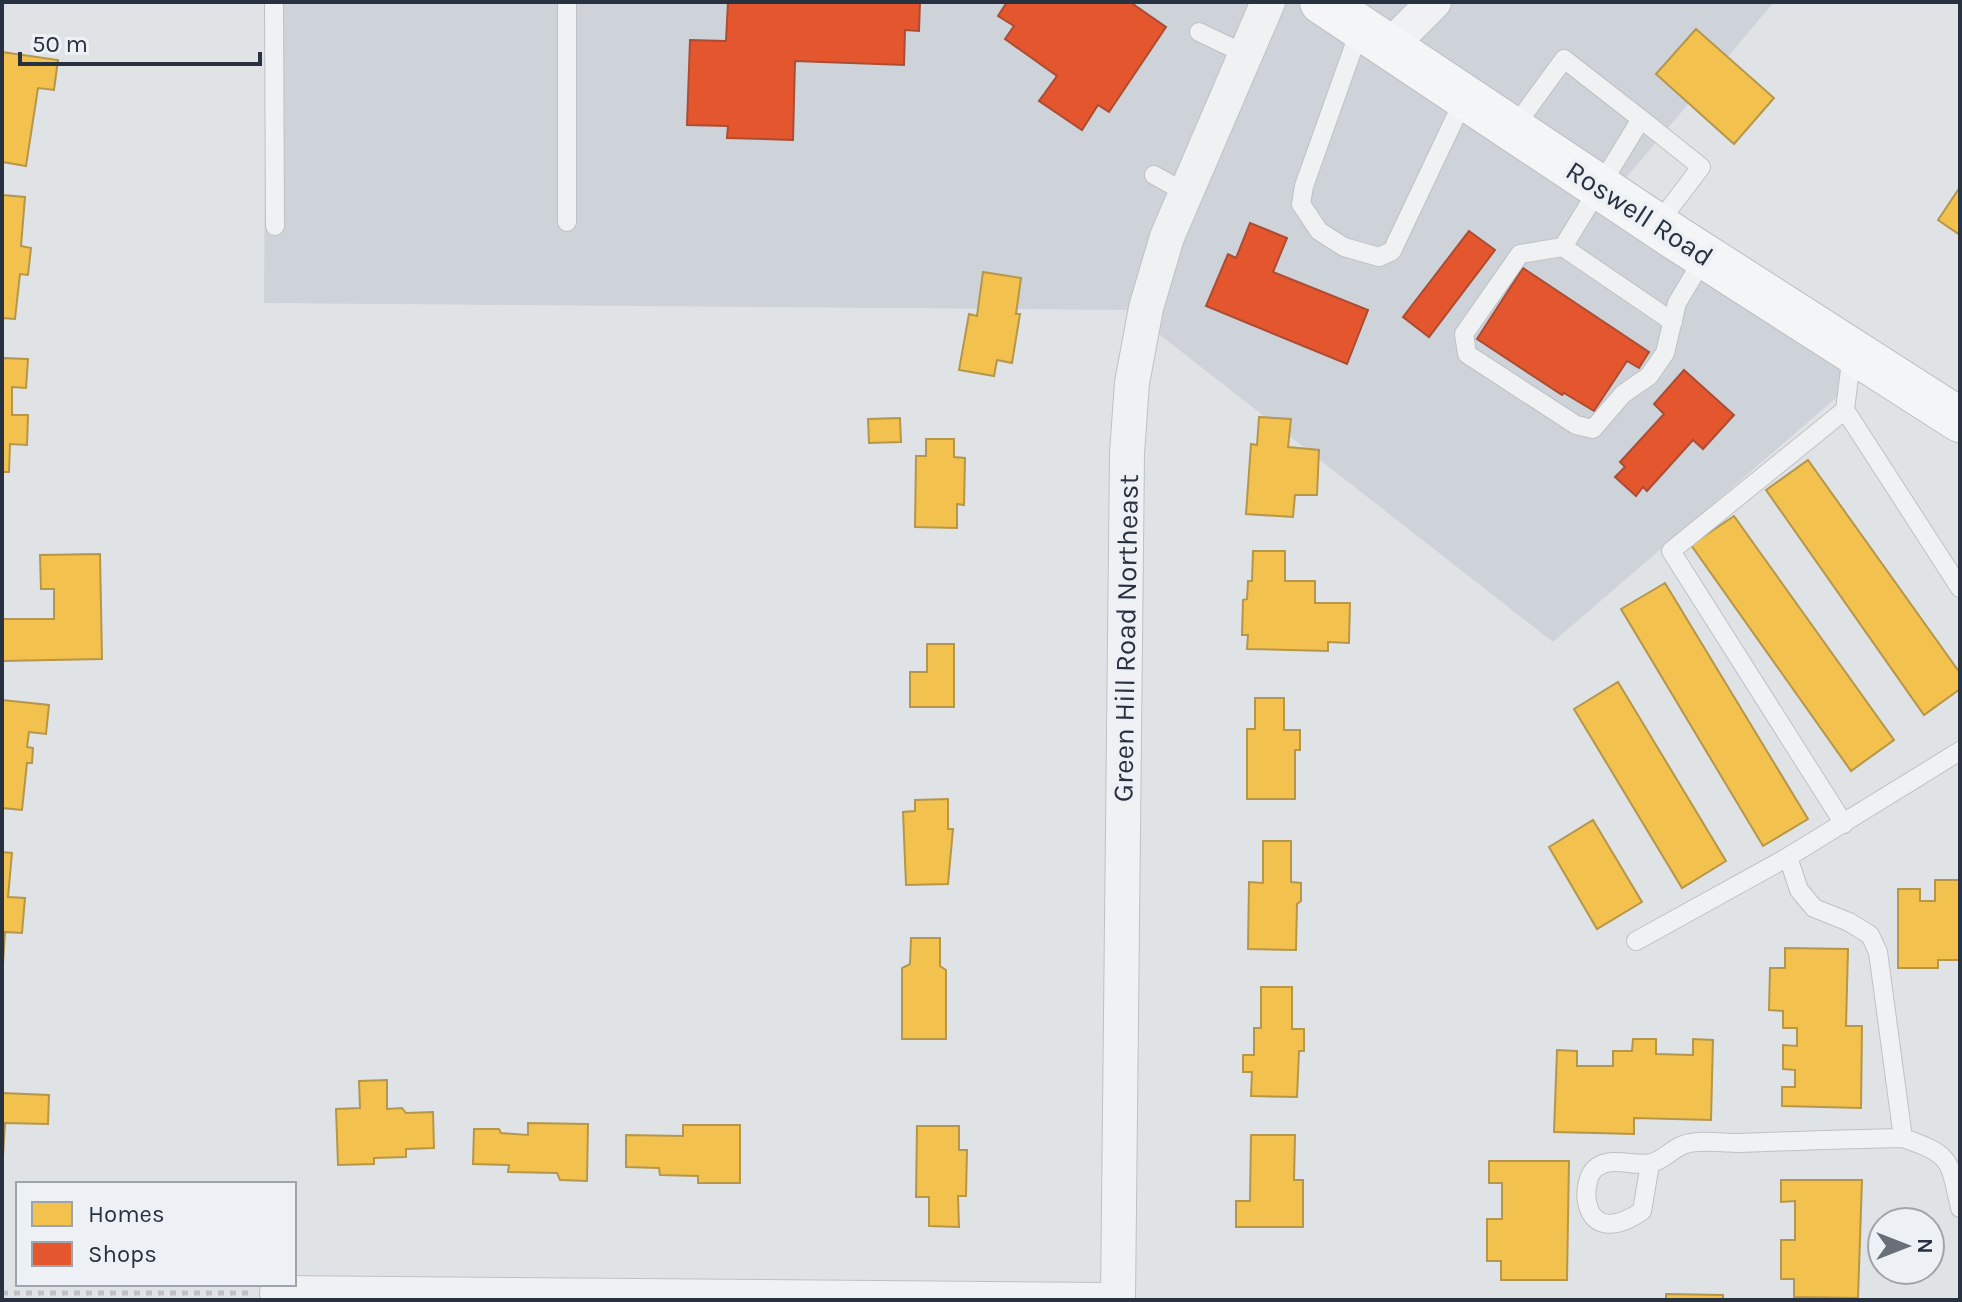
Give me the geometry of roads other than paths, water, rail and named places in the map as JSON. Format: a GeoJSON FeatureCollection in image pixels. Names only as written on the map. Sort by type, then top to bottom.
{"type":"FeatureCollection","features":[{"type":"Feature","properties":{"kind":"main road","name":"Roswell Road"},"geometry":{"type":"LineString","coordinates":[[1322,2],[1657,225],[1960,420]]}},
{"type":"Feature","properties":{"kind":"street","name":"Green Hill Road Northeast"},"geometry":{"type":"LineString","coordinates":[[1118,1300],[1127,453],[1132,383],[1146,308],[1167,237],[1268,2]]}},
{"type":"Feature","properties":{"kind":"street"},"geometry":{"type":"LineString","coordinates":[[1376,37],[1434,2]]}},
{"type":"Feature","properties":{"kind":"street"},"geometry":{"type":"LineString","coordinates":[[277,1293],[1105,1300]]}},
{"type":"Feature","properties":{"kind":"lane"},"geometry":{"type":"LineString","coordinates":[[274,2],[275,226]]}},
{"type":"Feature","properties":{"kind":"lane"},"geometry":{"type":"LineString","coordinates":[[567,2],[567,222]]}},
{"type":"Feature","properties":{"kind":"lane"},"geometry":{"type":"LineString","coordinates":[[1199,32],[1245,54]]}},
{"type":"Feature","properties":{"kind":"lane"},"geometry":{"type":"LineString","coordinates":[[1376,37],[1304,186],[1301,204],[1319,231],[1344,247],[1379,257],[1392,251],[1465,97]]}},
{"type":"Feature","properties":{"kind":"lane"},"geometry":{"type":"LineString","coordinates":[[1513,129],[1564,59],[1701,167],[1657,225]]}},
{"type":"Feature","properties":{"kind":"lane"},"geometry":{"type":"LineString","coordinates":[[1563,247],[1641,119]]}},
{"type":"Feature","properties":{"kind":"lane"},"geometry":{"type":"LineString","coordinates":[[1154,175],[1186,193]]}},
{"type":"Feature","properties":{"kind":"lane"},"geometry":{"type":"LineString","coordinates":[[1673,322],[1563,247],[1520,254],[1464,334],[1467,354],[1576,425],[1593,429],[1623,394],[1649,376],[1665,353],[1673,322],[1677,303],[1705,256]]}},
{"type":"Feature","properties":{"kind":"lane"},"geometry":{"type":"LineString","coordinates":[[1852,350],[1845,410],[1960,588]]}},
{"type":"Feature","properties":{"kind":"lane"},"geometry":{"type":"LineString","coordinates":[[1844,824],[1671,551],[1845,410]]}},
{"type":"Feature","properties":{"kind":"lane"},"geometry":{"type":"LineString","coordinates":[[1636,941],[1788,857],[1960,751]]}},
{"type":"Feature","properties":{"kind":"lane"},"geometry":{"type":"LineString","coordinates":[[1788,857],[1799,890],[1814,908],[1849,922],[1870,935],[1878,952],[1903,1138]]}},
{"type":"Feature","properties":{"kind":"lane"},"geometry":{"type":"LineString","coordinates":[[1650,1164],[1684,1144],[1903,1138],[1935,1149],[1951,1166],[1960,1208]]}}]}
